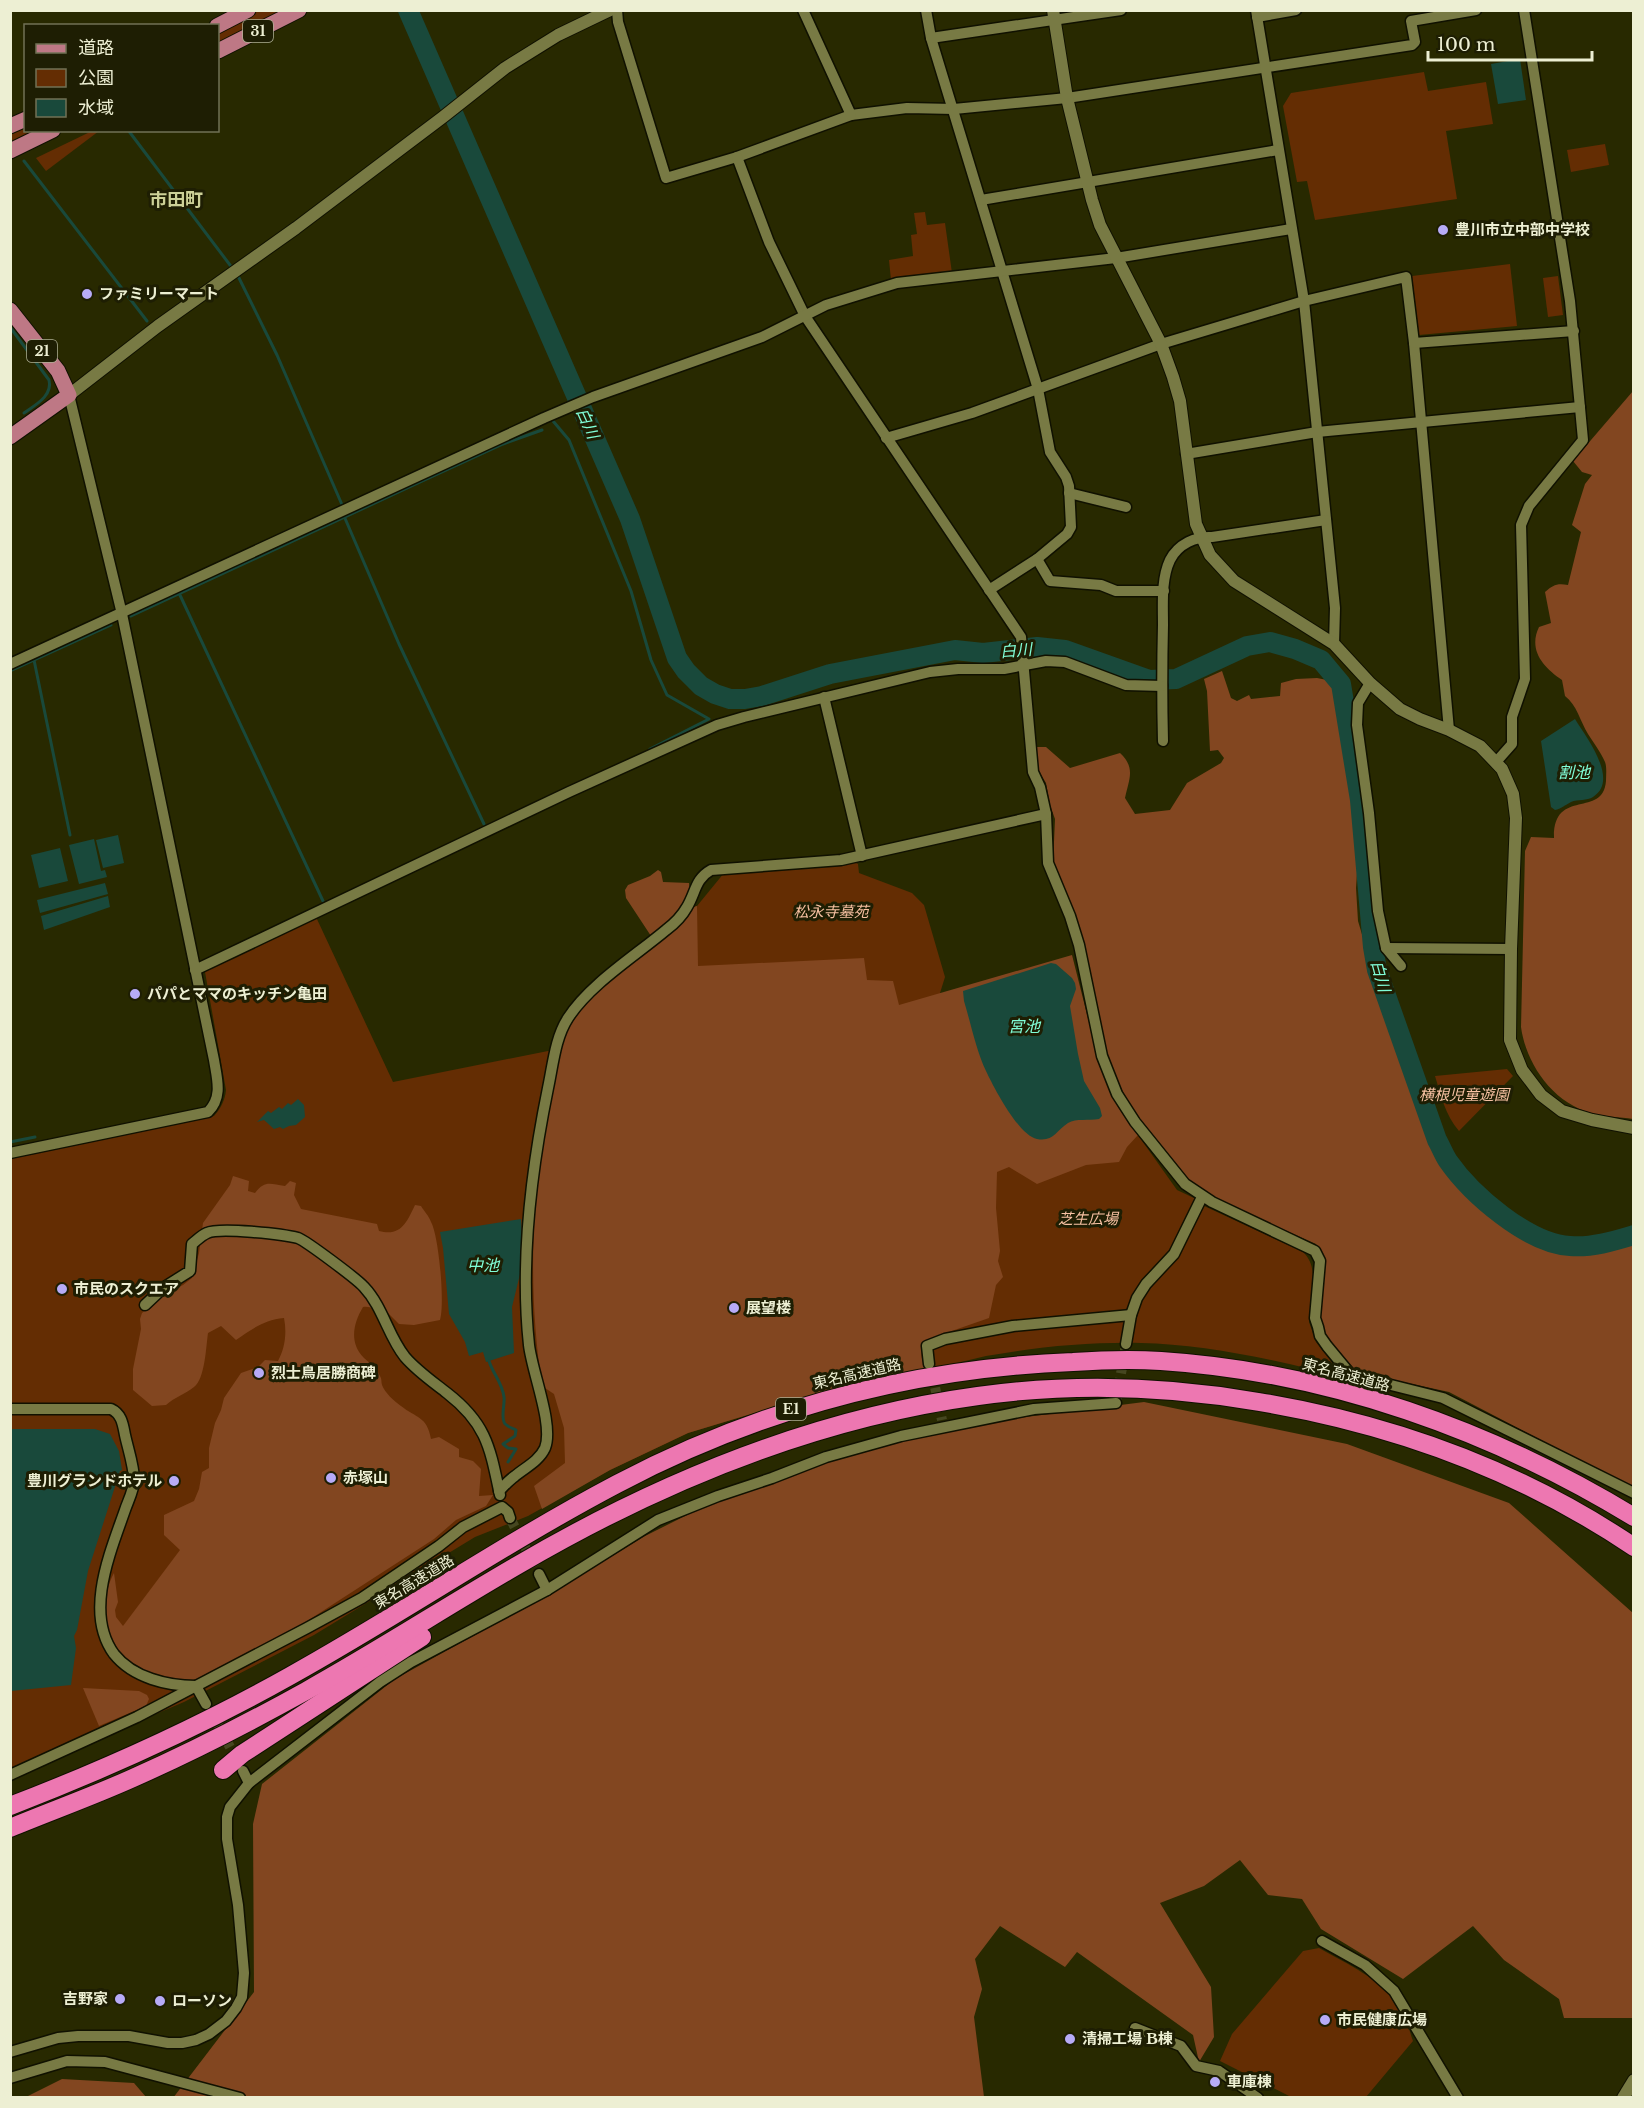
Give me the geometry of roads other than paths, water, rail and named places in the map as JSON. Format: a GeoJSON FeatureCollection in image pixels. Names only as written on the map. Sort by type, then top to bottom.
{"type":"FeatureCollection","features":[{"type":"Feature","properties":{"kind":"highway","name":"東名高速道路"},"geometry":{"type":"LineString","coordinates":[[10,1806],[176,1734],[259,1693],[617,1484],[671,1458],[727,1433],[797,1407],[865,1389],[949,1372],[1031,1363],[1161,1361],[1259,1373],[1331,1388],[1437,1420],[1489,1441],[1535,1461],[1634,1517]]}},
{"type":"Feature","properties":{"kind":"highway","name":"E1"},"geometry":{"type":"LineString","coordinates":[[10,1828],[135,1778],[305,1692],[520,1564],[657,1493],[756,1452],[831,1428],[910,1408],[979,1396],[1049,1390],[1170,1390],[1232,1397],[1296,1408],[1425,1444],[1486,1467],[1570,1508],[1634,1547]]}},
{"type":"Feature","properties":{"kind":"highway"},"geometry":{"type":"LineString","coordinates":[[223,1770],[242,1754],[451,1618],[489,1591],[520,1564]]}},
{"type":"Feature","properties":{"kind":"main road","name":"31"},"geometry":{"type":"LineString","coordinates":[[219,25],[248,10]]}},
{"type":"Feature","properties":{"kind":"main road","name":"31"},"geometry":{"type":"LineString","coordinates":[[219,50],[299,10]]}},
{"type":"Feature","properties":{"kind":"main road"},"geometry":{"type":"LineString","coordinates":[[10,126],[24,120]]}},
{"type":"Feature","properties":{"kind":"main road"},"geometry":{"type":"LineString","coordinates":[[10,151],[49,132]]}},
{"type":"Feature","properties":{"kind":"main road","name":"21"},"geometry":{"type":"LineString","coordinates":[[10,310],[58,371],[69,395]]}},
{"type":"Feature","properties":{"kind":"main road"},"geometry":{"type":"LineString","coordinates":[[10,437],[69,395]]}},
{"type":"Feature","properties":{"kind":"street"},"geometry":{"type":"LineString","coordinates":[[10,1154],[208,1112],[219,1091],[122,614],[69,395],[158,326],[296,228],[505,68],[558,35],[610,10]]}},
{"type":"Feature","properties":{"kind":"street"},"geometry":{"type":"LineString","coordinates":[[617,10],[618,22],[666,178],[737,157],[851,115],[907,108],[954,109],[1067,98],[1413,45],[1415,42],[1411,16],[1471,11]]}},
{"type":"Feature","properties":{"kind":"street"},"geometry":{"type":"LineString","coordinates":[[802,10],[851,115]]}},
{"type":"Feature","properties":{"kind":"street"},"geometry":{"type":"LineString","coordinates":[[926,10],[931,38],[1038,389],[1050,452],[1066,477],[1069,493],[1071,527],[1067,534],[1037,559],[989,590]]}},
{"type":"Feature","properties":{"kind":"street"},"geometry":{"type":"LineString","coordinates":[[931,38],[1054,15],[1121,10]]}},
{"type":"Feature","properties":{"kind":"street"},"geometry":{"type":"LineString","coordinates":[[1296,10],[1256,14],[1304,301],[1335,608],[1334,644]]}},
{"type":"Feature","properties":{"kind":"street"},"geometry":{"type":"LineString","coordinates":[[1496,762],[1512,744],[1512,717],[1525,678],[1521,525],[1529,506],[1583,440],[1574,331],[1524,10]]}},
{"type":"Feature","properties":{"kind":"street"},"geometry":{"type":"LineString","coordinates":[[1054,15],[1067,98],[1100,225],[1161,344],[1180,401],[1196,524],[1200,536],[1210,555],[1234,581],[1334,644],[1370,683],[1400,709],[1480,746],[1496,762],[1508,780],[1516,806],[1510,1040],[1522,1070],[1541,1095],[1562,1111],[1592,1120],[1634,1128]]}},
{"type":"Feature","properties":{"kind":"street"},"geometry":{"type":"LineString","coordinates":[[981,200],[1278,150]]}},
{"type":"Feature","properties":{"kind":"street"},"geometry":{"type":"LineString","coordinates":[[737,157],[769,242],[805,316],[1021,637],[1034,772],[1046,814],[1048,863],[1070,916],[1102,1056],[1117,1094],[1135,1122],[1185,1184],[1202,1197],[1315,1251],[1320,1261],[1315,1318],[1320,1336],[1351,1375],[1443,1398],[1634,1493]]}},
{"type":"Feature","properties":{"kind":"street"},"geometry":{"type":"LineString","coordinates":[[10,664],[589,399],[762,337],[826,305],[897,283],[1116,258],[1291,229]]}},
{"type":"Feature","properties":{"kind":"street"},"geometry":{"type":"LineString","coordinates":[[886,438],[972,413],[1161,344],[1304,301],[1407,277],[1449,730]]}},
{"type":"Feature","properties":{"kind":"street"},"geometry":{"type":"LineString","coordinates":[[1414,343],[1574,331]]}},
{"type":"Feature","properties":{"kind":"street"},"geometry":{"type":"LineString","coordinates":[[1186,454],[1317,432],[1580,407]]}},
{"type":"Feature","properties":{"kind":"street"},"geometry":{"type":"LineString","coordinates":[[1069,493],[1126,507]]}},
{"type":"Feature","properties":{"kind":"street"},"geometry":{"type":"LineString","coordinates":[[1163,741],[1164,591],[1170,559],[1188,542],[1200,536],[1212,537],[1326,520]]}},
{"type":"Feature","properties":{"kind":"street"},"geometry":{"type":"LineString","coordinates":[[1037,559],[1050,581],[1101,585],[1116,591],[1164,591]]}},
{"type":"Feature","properties":{"kind":"street"},"geometry":{"type":"LineString","coordinates":[[195,970],[461,843],[717,725],[930,672],[958,669],[1004,669],[1046,661],[1065,662],[1126,685],[1162,686]]}},
{"type":"Feature","properties":{"kind":"street"},"geometry":{"type":"LineString","coordinates":[[1370,683],[1358,704],[1357,725],[1369,813],[1378,911],[1386,948],[1401,966]]}},
{"type":"Feature","properties":{"kind":"street"},"geometry":{"type":"LineString","coordinates":[[824,697],[862,856]]}},
{"type":"Feature","properties":{"kind":"street"},"geometry":{"type":"LineString","coordinates":[[499,1491],[538,1459],[547,1439],[545,1417],[530,1351],[525,1314],[529,1206],[538,1135],[562,1028],[577,1006],[624,961],[677,920],[687,907],[698,880],[711,870],[841,860],[1046,814]]}},
{"type":"Feature","properties":{"kind":"street"},"geometry":{"type":"LineString","coordinates":[[1386,948],[1511,949]]}},
{"type":"Feature","properties":{"kind":"street"},"geometry":{"type":"LineString","coordinates":[[1126,1344],[1131,1315],[1137,1298],[1146,1284],[1174,1254],[1202,1197]]}},
{"type":"Feature","properties":{"kind":"street"},"geometry":{"type":"LineString","coordinates":[[145,1305],[163,1288],[190,1271],[192,1244],[208,1232],[265,1232],[300,1239],[363,1286],[380,1308],[397,1346],[407,1360],[456,1400],[475,1419],[484,1434],[492,1456],[502,1507],[508,1512],[510,1518]]}},
{"type":"Feature","properties":{"kind":"street"},"geometry":{"type":"LineString","coordinates":[[930,1364],[927,1346],[945,1339],[1013,1326],[1131,1315]]}},
{"type":"Feature","properties":{"kind":"street"},"geometry":{"type":"LineString","coordinates":[[10,2052],[58,2038],[78,2036],[129,2036],[182,2043],[209,2034],[226,2021],[242,1996],[244,1973],[238,1905],[227,1839],[227,1817],[230,1807],[249,1783],[380,1682],[411,1662],[547,1590],[658,1520],[718,1496],[825,1457],[943,1423],[1034,1409],[1116,1403]]}},
{"type":"Feature","properties":{"kind":"street"},"geometry":{"type":"LineString","coordinates":[[10,1409],[111,1409],[120,1416],[134,1479],[102,1586],[100,1616],[104,1638],[118,1659],[136,1672],[168,1684],[196,1686]]}},
{"type":"Feature","properties":{"kind":"street"},"geometry":{"type":"LineString","coordinates":[[10,1775],[98,1735],[196,1686],[362,1598],[463,1527],[502,1507]]}},
{"type":"Feature","properties":{"kind":"street"},"geometry":{"type":"LineString","coordinates":[[539,1574],[547,1590]]}},
{"type":"Feature","properties":{"kind":"street"},"geometry":{"type":"LineString","coordinates":[[196,1686],[206,1704]]}},
{"type":"Feature","properties":{"kind":"street"},"geometry":{"type":"LineString","coordinates":[[243,1771],[249,1783]]}},
{"type":"Feature","properties":{"kind":"street"},"geometry":{"type":"LineString","coordinates":[[1323,1941],[1365,1965],[1394,1991],[1458,2097]]}},
{"type":"Feature","properties":{"kind":"street"},"geometry":{"type":"LineString","coordinates":[[1135,2028],[1180,2046],[1196,2066],[1219,2070],[1258,2097]]}},
{"type":"Feature","properties":{"kind":"street"},"geometry":{"type":"LineString","coordinates":[[10,2078],[67,2061],[105,2062],[240,2097]]}},
{"type":"Feature","properties":{"kind":"street"},"geometry":{"type":"LineString","coordinates":[[1623,2097],[1634,2080]]}},
{"type":"Feature","properties":{"kind":"water"},"geometry":{"type":"Polygon","coordinates":[[[1520,59],[1526,100],[1498,104],[1491,64],[1520,59]]]}},
{"type":"Feature","properties":{"kind":"water","name":"割池"},"geometry":{"type":"Polygon","coordinates":[[[1575,719],[1593,747],[1602,770],[1603,780],[1600,790],[1593,797],[1571,802],[1555,810],[1551,807],[1541,741],[1575,719]]]}},
{"type":"Feature","properties":{"kind":"water"},"geometry":{"type":"Polygon","coordinates":[[[118,835],[124,863],[103,868],[96,840],[118,835]]]}},
{"type":"Feature","properties":{"kind":"water"},"geometry":{"type":"Polygon","coordinates":[[[94,839],[101,871],[105,870],[107,877],[79,884],[69,845],[94,839]]]}},
{"type":"Feature","properties":{"kind":"water"},"geometry":{"type":"Polygon","coordinates":[[[60,848],[68,881],[39,888],[31,855],[60,848]]]}},
{"type":"Feature","properties":{"kind":"water"},"geometry":{"type":"Polygon","coordinates":[[[105,883],[108,894],[40,913],[37,900],[105,883]]]}},
{"type":"Feature","properties":{"kind":"water"},"geometry":{"type":"Polygon","coordinates":[[[108,896],[110,907],[44,930],[41,916],[108,896]]]}},
{"type":"Feature","properties":{"kind":"water","name":"宮池"},"geometry":{"type":"Polygon","coordinates":[[[1051,963],[1056,964],[1075,983],[1076,989],[1070,1006],[1078,1054],[1084,1081],[1100,1108],[1102,1116],[1099,1119],[1071,1121],[1051,1137],[1042,1140],[1030,1136],[1023,1130],[995,1088],[979,1054],[963,991],[1051,963]]]}},
{"type":"Feature","properties":{"kind":"water"},"geometry":{"type":"Polygon","coordinates":[[[298,1099],[304,1105],[305,1117],[296,1125],[274,1129],[264,1120],[257,1122],[268,1111],[271,1113],[279,1107],[282,1109],[288,1103],[291,1105],[298,1099]]]}},
{"type":"Feature","properties":{"kind":"water","name":"中池"},"geometry":{"type":"Polygon","coordinates":[[[521,1219],[522,1266],[512,1307],[514,1353],[486,1362],[483,1352],[469,1356],[465,1342],[449,1314],[440,1232],[521,1219]]]}},
{"type":"Feature","properties":{"kind":"water"},"geometry":{"type":"Polygon","coordinates":[[[11,1429],[95,1429],[110,1434],[119,1451],[122,1470],[88,1571],[74,1636],[76,1648],[71,1685],[11,1691],[11,1429]]]}},
{"type":"Feature","properties":{"kind":"waterway","name":"白川"},"geometry":{"type":"LineString","coordinates":[[408,10],[630,519],[677,658],[701,686],[730,699],[745,699],[762,696],[830,674],[955,650],[983,653],[1037,647],[1065,650],[1149,680],[1176,679],[1247,646],[1270,642],[1321,660],[1341,684],[1360,800],[1377,970],[1437,1140],[1445,1156],[1458,1174],[1486,1202],[1536,1237],[1570,1246],[1586,1246],[1634,1235]]}},
{"type":"Feature","properties":{"kind":"waterway"},"geometry":{"type":"LineString","coordinates":[[130,132],[233,269]]}},
{"type":"Feature","properties":{"kind":"waterway"},"geometry":{"type":"LineString","coordinates":[[24,161],[147,321]]}},
{"type":"Feature","properties":{"kind":"waterway"},"geometry":{"type":"LineString","coordinates":[[237,274],[277,355],[343,507]]}},
{"type":"Feature","properties":{"kind":"waterway"},"geometry":{"type":"LineString","coordinates":[[10,327],[49,380],[50,386],[46,395],[24,413]]}},
{"type":"Feature","properties":{"kind":"waterway"},"geometry":{"type":"LineString","coordinates":[[553,421],[569,440],[631,591],[651,660],[667,695],[709,719],[650,749]]}},
{"type":"Feature","properties":{"kind":"waterway"},"geometry":{"type":"LineString","coordinates":[[131,616],[503,444],[542,430]]}},
{"type":"Feature","properties":{"kind":"waterway"},"geometry":{"type":"LineString","coordinates":[[344,516],[399,644],[484,824]]}},
{"type":"Feature","properties":{"kind":"waterway"},"geometry":{"type":"LineString","coordinates":[[179,593],[323,901]]}},
{"type":"Feature","properties":{"kind":"waterway"},"geometry":{"type":"LineString","coordinates":[[10,671],[111,625]]}},
{"type":"Feature","properties":{"kind":"waterway"},"geometry":{"type":"LineString","coordinates":[[34,660],[70,835]]}},
{"type":"Feature","properties":{"kind":"waterway"},"geometry":{"type":"LineString","coordinates":[[10,1142],[35,1137]]}},
{"type":"Feature","properties":{"kind":"waterway"},"geometry":{"type":"LineString","coordinates":[[489,1361],[503,1392],[504,1422],[516,1430],[515,1436],[503,1444],[508,1448],[516,1449],[508,1462]]}},
{"type":"Feature","properties":{"kind":"tunnel"},"geometry":{"type":"LineString","coordinates":[[1116,1403],[1126,1344]]}},
{"type":"Feature","properties":{"kind":"tunnel"},"geometry":{"type":"LineString","coordinates":[[932,1373],[942,1420]]}},
{"type":"Feature","properties":{"kind":"tunnel"},"geometry":{"type":"LineString","coordinates":[[510,1518],[539,1574]]}},
{"type":"Feature","properties":{"kind":"tunnel"},"geometry":{"type":"LineString","coordinates":[[211,1712],[238,1762]]}},
{"type":"Feature","properties":{"kind":"place","name":"豊川市立中部中学校"},"geometry":{"type":"Point","coordinates":[1443,230]}},
{"type":"Feature","properties":{"kind":"place","name":"ファミリーマート"},"geometry":{"type":"Point","coordinates":[87,294]}},
{"type":"Feature","properties":{"kind":"place","name":"パパとママのキッチン亀田"},"geometry":{"type":"Point","coordinates":[135,994]}},
{"type":"Feature","properties":{"kind":"place","name":"市民のスクエア"},"geometry":{"type":"Point","coordinates":[62,1289]}},
{"type":"Feature","properties":{"kind":"place","name":"展望楼"},"geometry":{"type":"Point","coordinates":[734,1308]}},
{"type":"Feature","properties":{"kind":"place","name":"烈士鳥居勝商碑"},"geometry":{"type":"Point","coordinates":[259,1373]}},
{"type":"Feature","properties":{"kind":"place","name":"赤塚山"},"geometry":{"type":"Point","coordinates":[331,1478]}},
{"type":"Feature","properties":{"kind":"place","name":"豊川グランドホテル"},"geometry":{"type":"Point","coordinates":[174,1481]}},
{"type":"Feature","properties":{"kind":"place","name":"吉野家"},"geometry":{"type":"Point","coordinates":[120,1999]}},
{"type":"Feature","properties":{"kind":"place","name":"ローソン"},"geometry":{"type":"Point","coordinates":[160,2001]}},
{"type":"Feature","properties":{"kind":"place","name":"市民健康広場"},"geometry":{"type":"Point","coordinates":[1325,2020]}},
{"type":"Feature","properties":{"kind":"place","name":"清掃工場 B棟"},"geometry":{"type":"Point","coordinates":[1070,2039]}},
{"type":"Feature","properties":{"kind":"place","name":"車庫棟"},"geometry":{"type":"Point","coordinates":[1215,2082]}},
{"type":"Feature","properties":{"kind":"district","name":"市田町"},"geometry":{"type":"Point","coordinates":[176,200]}},
{"type":"Feature","properties":{"kind":"park label","name":"松永寺墓苑"},"geometry":{"type":"Point","coordinates":[831,912]}},
{"type":"Feature","properties":{"kind":"park label","name":"横根児童遊園"},"geometry":{"type":"Point","coordinates":[1464,1095]}},
{"type":"Feature","properties":{"kind":"park label","name":"芝生広場"},"geometry":{"type":"Point","coordinates":[1088,1219]}}]}
